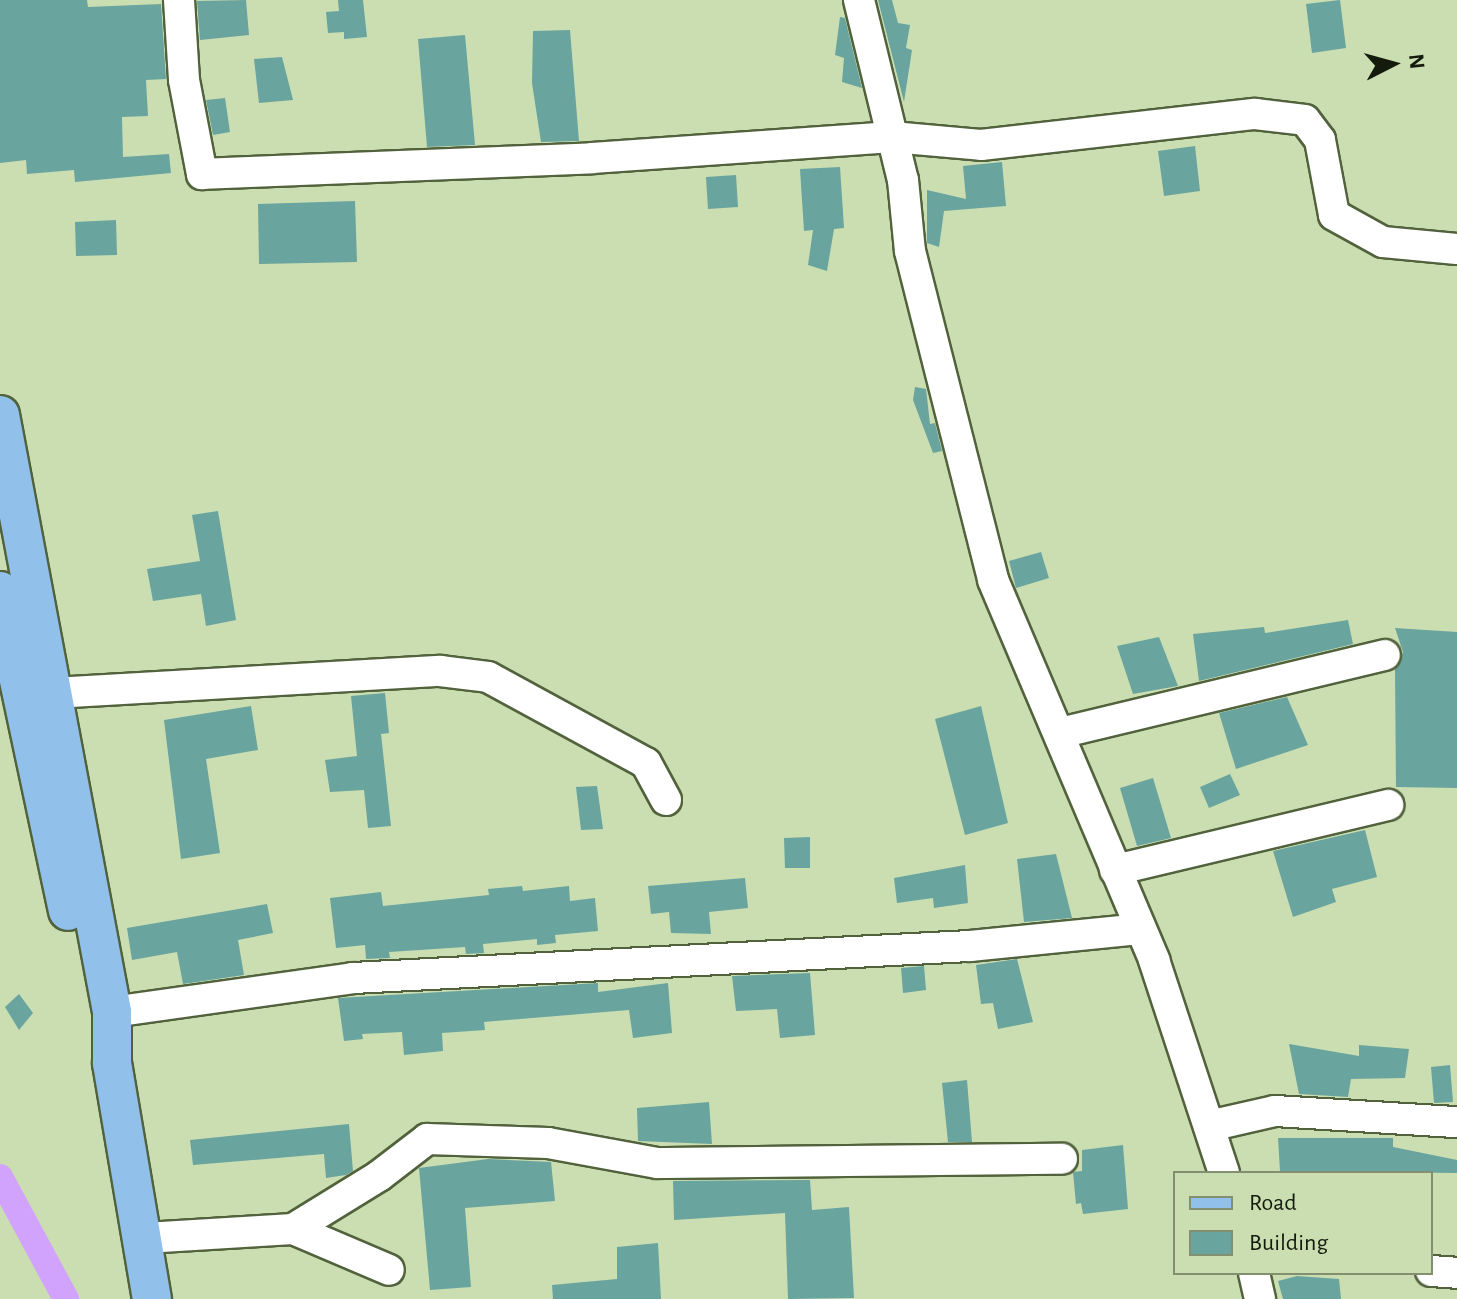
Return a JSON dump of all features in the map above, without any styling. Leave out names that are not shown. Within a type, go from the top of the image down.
[{"type":"main road","points":[[0,415],[112,1012],[112,1063],[145,1238],[152,1299]]},
{"type":"main road","points":[[0,591],[90,1012],[112,1063]]},
{"type":"street","points":[[179,0],[184,80],[202,174],[592,158],[892,137],[981,145],[1255,114],[1305,120],[1320,140],[1334,215],[1383,242],[1457,249]]},
{"type":"street","points":[[859,0],[892,137],[910,251],[993,580],[1060,733],[1187,1049],[1223,1171]]},
{"type":"street","points":[[1060,733],[1131,712],[1385,655]]},
{"type":"street","points":[[53,693],[440,671],[488,677],[646,763],[666,800]]},
{"type":"street","points":[[1115,870],[1388,805]]},
{"type":"street","points":[[112,1012],[353,978],[970,946],[1139,929]]},
{"type":"street","points":[[1209,1126],[1275,1111],[1457,1122]]},
{"type":"street","points":[[293,1229],[379,1176],[427,1139],[548,1143],[657,1163],[1062,1159]]},
{"type":"street","points":[[145,1238],[293,1229],[389,1270]]},
{"type":"street","points":[[1433,1271],[1457,1273]]},
{"type":"street","points":[[1254,1275],[1260,1299]]},
{"type":"building","points":[[0,0],[87,0],[88,7],[161,4],[166,79],[146,80],[148,116],[122,117],[123,157],[169,154],[171,173],[75,182],[74,170],[27,174],[26,160],[0,163]]},
{"type":"building","points":[[246,0],[249,35],[200,40],[197,1]]},
{"type":"building","points":[[338,0],[363,0],[367,37],[344,39],[344,32],[328,33],[326,12],[339,11]]},
{"type":"building","points":[[878,0],[892,0],[898,23],[910,25],[906,48],[912,50],[904,102]]},
{"type":"building","points":[[1340,0],[1346,48],[1312,53],[1306,4]]},
{"type":"building","points":[[840,17],[845,18],[862,88],[842,82],[844,58],[835,55]]},
{"type":"building","points":[[570,30],[579,141],[541,142],[532,83],[533,31]]},
{"type":"building","points":[[465,35],[475,145],[427,147],[418,39]]},
{"type":"building","points":[[282,57],[293,100],[259,103],[254,59]]},
{"type":"building","points":[[225,98],[230,132],[213,135],[206,100]]},
{"type":"building","points":[[1195,146],[1200,191],[1164,196],[1158,151]]},
{"type":"building","points":[[1002,162],[1006,206],[944,211],[939,247],[927,243],[927,190],[966,199],[963,166]]},
{"type":"building","points":[[840,167],[844,228],[834,229],[827,271],[808,265],[813,230],[804,231],[800,169]]},
{"type":"building","points":[[736,175],[738,207],[708,209],[706,177]]},
{"type":"building","points":[[355,201],[357,262],[259,264],[258,204]]},
{"type":"building","points":[[116,220],[117,255],[76,256],[75,222]]},
{"type":"building","points":[[915,387],[926,389],[930,424],[935,423],[942,451],[933,453],[913,400]]},
{"type":"building","points":[[218,511],[236,620],[206,626],[201,594],[153,601],[147,569],[200,561],[192,515]]},
{"type":"building","points":[[1041,552],[1049,578],[1016,588],[1009,561]]},
{"type":"building","points":[[1348,620],[1353,644],[1199,681],[1193,634],[1264,627],[1265,633]]},
{"type":"building","points":[[1395,628],[1457,632],[1457,788],[1396,787],[1395,669],[1403,652]]},
{"type":"building","points":[[1159,637],[1178,686],[1133,694],[1117,646]]},
{"type":"building","points":[[385,693],[389,733],[381,734],[391,826],[368,828],[364,790],[330,792],[325,760],[357,756],[351,696]]},
{"type":"building","points":[[1287,697],[1308,745],[1236,769],[1219,713]]},
{"type":"building","points":[[251,706],[258,750],[206,759],[220,853],[181,859],[164,720]]},
{"type":"building","points":[[981,706],[1008,823],[965,835],[935,719]]},
{"type":"building","points":[[1230,774],[1240,795],[1209,808],[1200,787]]},
{"type":"building","points":[[1153,778],[1171,838],[1137,846],[1120,788]]},
{"type":"building","points":[[597,786],[603,829],[581,830],[576,787]]},
{"type":"building","points":[[1365,830],[1377,877],[1332,889],[1336,902],[1293,917],[1273,851]]},
{"type":"building","points":[[810,837],[810,868],[785,868],[784,838]]},
{"type":"building","points":[[1056,854],[1072,918],[1024,922],[1017,859]]},
{"type":"building","points":[[965,865],[968,903],[934,908],[933,898],[897,903],[894,878]]},
{"type":"building","points":[[745,878],[748,908],[709,912],[711,934],[671,933],[669,912],[651,914],[648,886]]},
{"type":"building","points":[[522,886],[523,891],[569,886],[570,901],[595,898],[598,931],[555,935],[556,943],[537,945],[537,939],[483,944],[484,953],[466,954],[465,947],[389,952],[390,958],[366,959],[365,945],[336,948],[330,898],[381,892],[383,906],[489,895],[488,889]]},
{"type":"building","points":[[267,904],[273,933],[238,940],[244,975],[183,984],[177,952],[132,960],[127,928]]},
{"type":"building","points":[[1017,959],[1033,1022],[998,1029],[993,1003],[981,1004],[976,965]]},
{"type":"building","points":[[924,966],[926,990],[903,993],[901,968]]},
{"type":"building","points":[[810,973],[815,1035],[780,1038],[777,1009],[736,1011],[732,976]]},
{"type":"building","points":[[598,983],[598,992],[668,983],[672,1033],[633,1038],[629,1010],[484,1022],[485,1030],[442,1033],[443,1051],[404,1055],[402,1032],[362,1034],[363,1039],[344,1041],[338,998]]},
{"type":"building","points":[[19,994],[33,1013],[19,1030],[5,1007]]},
{"type":"building","points":[[1289,1044],[1359,1056],[1359,1045],[1409,1049],[1405,1078],[1351,1079],[1348,1097],[1299,1094]]},
{"type":"building","points":[[1450,1065],[1453,1102],[1434,1103],[1431,1067]]},
{"type":"building","points":[[967,1080],[972,1142],[948,1142],[942,1083]]},
{"type":"building","points":[[709,1102],[712,1144],[638,1141],[637,1108]]},
{"type":"building","points":[[349,1124],[353,1171],[346,1175],[326,1178],[324,1154],[193,1165],[190,1140]]},
{"type":"building","points":[[1278,1138],[1393,1138],[1393,1147],[1457,1160],[1457,1173],[1280,1171]]},
{"type":"building","points":[[1123,1145],[1128,1209],[1083,1214],[1081,1203],[1076,1204],[1073,1172],[1082,1171],[1082,1150]]},
{"type":"building","points":[[488,1159],[551,1162],[555,1201],[465,1208],[471,1287],[430,1290],[419,1168]]},
{"type":"building","points":[[810,1180],[812,1210],[849,1207],[854,1298],[788,1299],[785,1213],[674,1220],[673,1181]]},
{"type":"building","points":[[658,1243],[661,1299],[553,1299],[552,1285],[617,1279],[617,1247]]},
{"type":"building","points":[[1297,1276],[1339,1279],[1341,1299],[1283,1299],[1278,1281]]},
{"type":"waterway","points":[[0,1177],[66,1299]]}]
